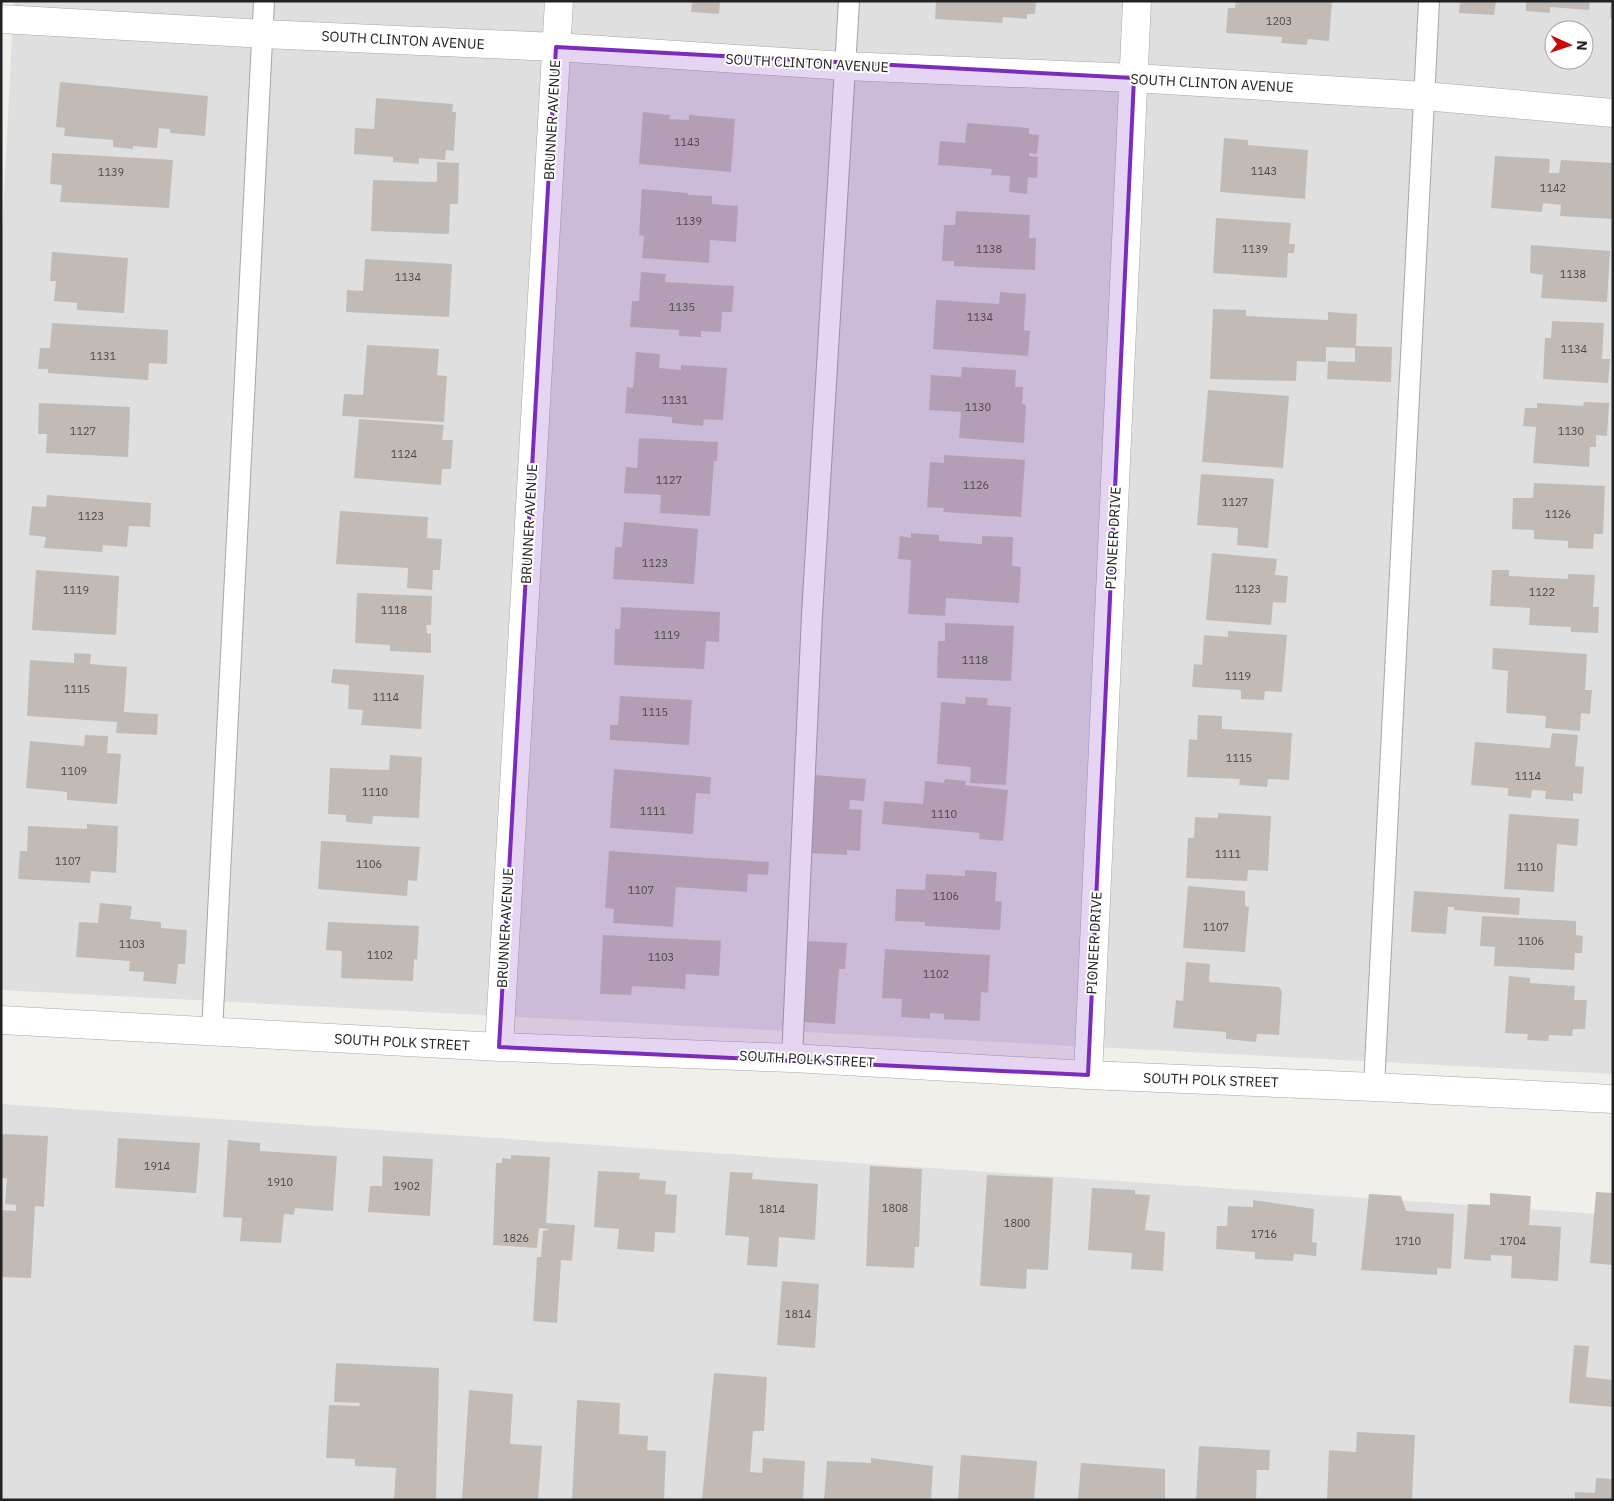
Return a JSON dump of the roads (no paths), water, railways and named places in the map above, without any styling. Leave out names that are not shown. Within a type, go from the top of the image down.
[{"type":"street","name":"BRUNNER AVENUE","points":[[499,1047],[559,1]]},
{"type":"street","name":"PIONEER DRIVE","points":[[1088,1075],[1137,1]]},
{"type":"street","name":"SOUTH CLINTON AVENUE","points":[[1,19],[263,34],[556,47],[845,66],[1134,78],[1425,96],[1613,113]]},
{"type":"street","name":"SOUTH POLK STREET","points":[[1,1020],[499,1047],[792,1058],[1088,1075],[1374,1087],[1613,1100]]},
{"type":"lane","points":[[212,1032],[264,1]]},
{"type":"lane","points":[[792,1058],[812,615],[849,1]]},
{"type":"lane","points":[[1374,1087],[1429,1]]}]
